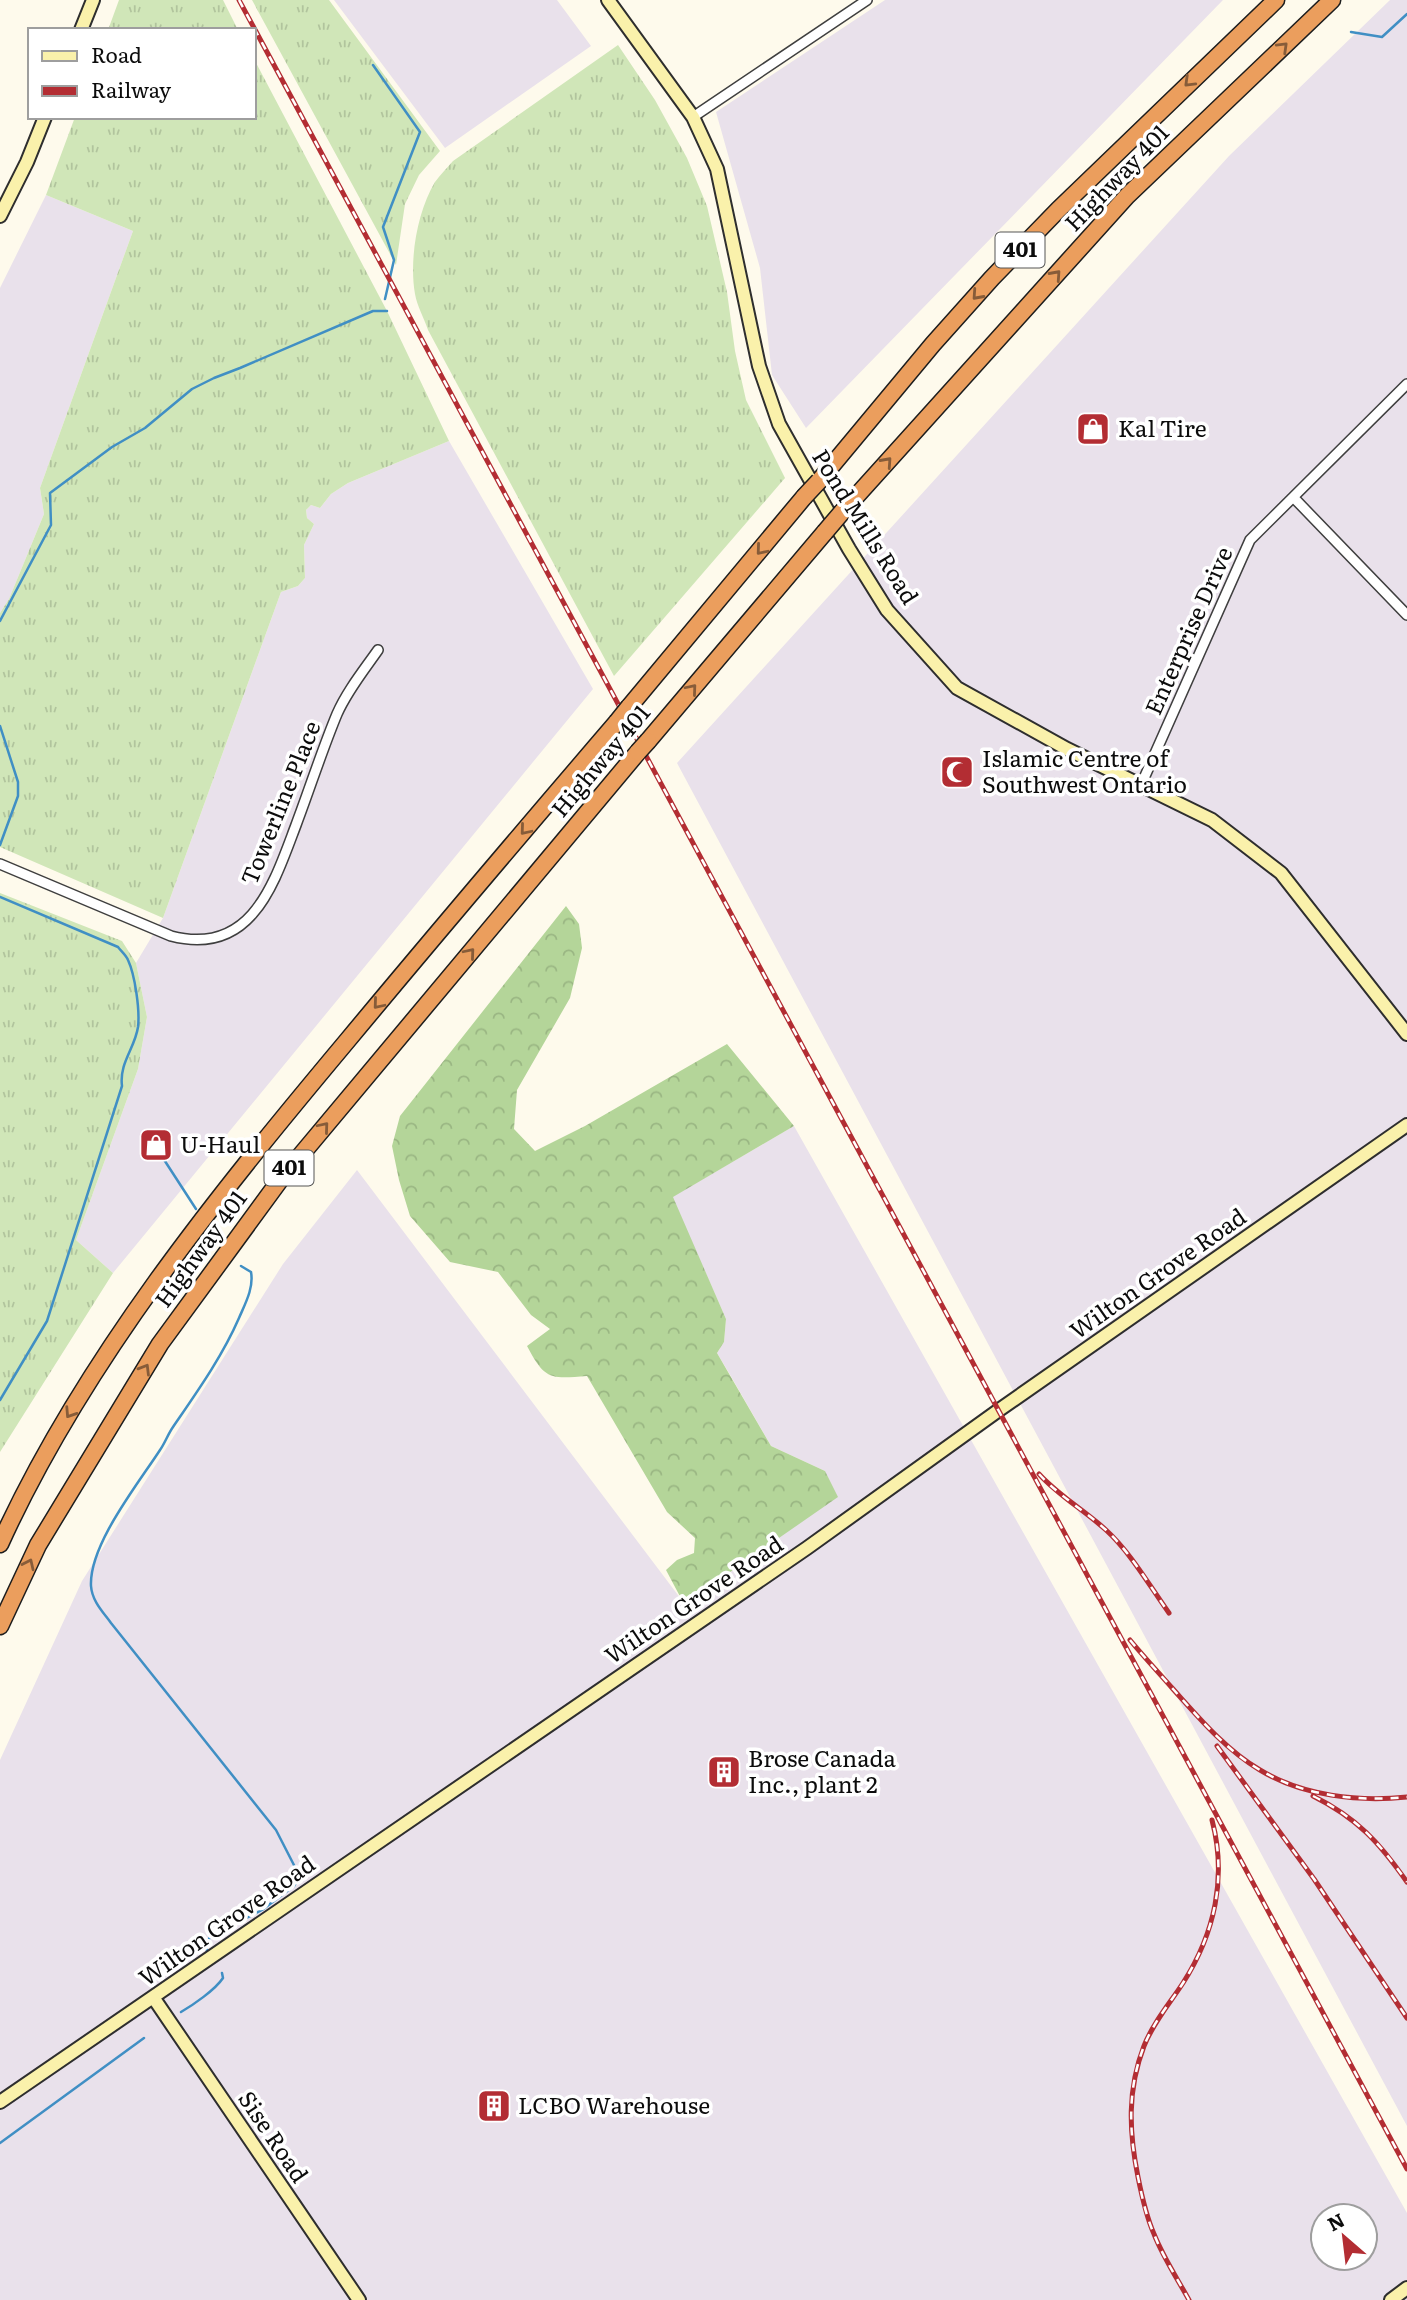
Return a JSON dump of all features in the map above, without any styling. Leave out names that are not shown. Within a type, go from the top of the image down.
[{"type":"highway","points":[[1238,34],[1268,0]]},
{"type":"highway","name":"Highway 401","points":[[0,1544],[56,1435],[119,1336],[212,1208],[279,1122],[933,344],[992,278],[1238,34],[1276,0]]},
{"type":"highway","name":"Highway 401","points":[[0,1626],[38,1545],[160,1344],[280,1180],[825,531],[1127,196],[1332,0]]},
{"type":"highway","points":[[0,1530],[14,1513]]},
{"type":"main road","points":[[82,28],[93,0]]},
{"type":"main road","name":"Pond Mills Road","points":[[608,0],[693,117],[717,169],[759,366],[779,424],[831,518],[887,610],[957,688],[1067,749],[1212,820],[1282,873],[1407,1034]]},
{"type":"main road","points":[[0,216],[27,162],[44,119]]},
{"type":"main road","name":"Wilton Grove Road","points":[[0,2102],[798,1554],[1407,1125]]},
{"type":"main road","name":"Sise Road","points":[[153,1997],[359,2300]]},
{"type":"main road","points":[[1391,2300],[1407,2288]]},
{"type":"street","points":[[693,117],[867,0]]},
{"type":"street","name":"Enterprise Drive","points":[[1141,785],[1250,540],[1407,384]]},
{"type":"street","points":[[1294,498],[1407,615]]},
{"type":"street","name":"Towerline Place","points":[[0,864],[172,936],[205,939],[231,930],[250,918],[270,891],[338,713],[378,650]]},
{"type":"shaded area","points":[[334,0],[557,0],[591,46],[445,148]]},
{"type":"shaded area","points":[[885,0],[1223,0],[806,428],[772,375],[760,268],[716,112]]},
{"type":"shaded area","points":[[1390,0],[1407,0],[1407,2126],[677,763],[1229,156]]},
{"type":"shaded area","points":[[46,195],[133,231],[40,488],[44,514],[9,599],[0,613],[0,288]]},
{"type":"shaded area","points":[[449,441],[593,689],[113,1273],[76,1240],[138,1069],[147,1017],[136,963],[163,918],[281,592],[298,586],[305,578],[304,545],[314,524],[307,518],[306,510],[311,505],[320,508],[331,494],[348,483]]},
{"type":"shaded area","points":[[794,1126],[1407,2213],[1407,2300],[0,2300],[0,1760],[82,1581],[283,1264],[357,1170],[684,1603],[825,1471],[771,1446],[717,1353],[724,1342],[726,1319],[672,1197]]},
{"type":"green space","points":[[119,0],[223,0],[237,28],[109,28]]},
{"type":"green space","points":[[252,0],[329,0],[440,151],[419,175],[405,204],[396,265]]},
{"type":"green space","points":[[618,45],[655,100],[687,158],[707,206],[727,292],[735,351],[746,400],[785,478],[614,676],[428,330],[416,298],[413,266],[423,207],[435,182],[453,161]]},
{"type":"green space","points":[[256,63],[387,311],[449,441],[348,483],[331,494],[320,508],[311,505],[306,510],[307,518],[314,524],[304,545],[305,578],[298,586],[281,592],[163,918],[0,847],[0,613],[9,599],[44,514],[40,488],[133,231],[46,195],[74,119],[256,119]]},
{"type":"green space","points":[[0,893],[122,941],[136,963],[147,1017],[138,1069],[76,1240],[113,1273],[0,1452]]},
{"type":"green space","points":[[566,906],[579,924],[582,948],[570,998],[517,1090],[514,1129],[535,1151],[585,1126],[727,1044],[794,1126],[673,1197],[726,1319],[724,1342],[717,1353],[771,1446],[825,1471],[838,1497],[684,1604],[666,1570],[677,1560],[694,1553],[695,1538],[667,1512],[587,1376],[557,1377],[544,1371],[539,1365],[527,1346],[550,1329],[531,1315],[498,1272],[450,1262],[410,1216],[392,1146],[400,1116]]},
{"type":"waterway","points":[[1351,32],[1382,37],[1407,14]]},
{"type":"waterway","points":[[373,65],[420,132],[383,227],[394,260],[385,299]]},
{"type":"waterway","points":[[0,621],[51,525],[50,493],[112,447],[145,428],[192,389],[373,311],[387,311]]},
{"type":"waterway","points":[[0,726],[18,782],[18,796],[0,845]]},
{"type":"waterway","points":[[0,897],[118,947],[127,958],[133,974],[138,1002],[138,1027],[123,1070],[122,1086],[47,1321],[0,1400]]},
{"type":"waterway","points":[[161,1155],[196,1209]]},
{"type":"waterway","points":[[207,1951],[206,1943],[211,1936],[262,1910],[294,1886],[298,1880],[297,1871],[276,1830],[105,1615],[91,1586],[92,1570],[98,1552],[116,1515],[225,1347],[250,1290],[251,1272],[241,1266]]},
{"type":"waterway","points":[[181,2012],[215,1987],[223,1978],[222,1973]]},
{"type":"waterway","points":[[0,2143],[144,2038]]},
{"type":"railway","points":[[239,0],[254,28]]},
{"type":"railway","points":[[256,32],[1407,2169]]},
{"type":"railway","points":[[1039,1474],[1115,1539],[1169,1613]]},
{"type":"railway","points":[[1130,1640],[1214,1733],[1260,1770],[1294,1786],[1331,1795],[1369,1799],[1407,1797]]},
{"type":"railway","points":[[1217,1746],[1314,1879],[1407,2018]]},
{"type":"railway","points":[[1313,1796],[1329,1804],[1366,1832],[1407,1882]]},
{"type":"railway","points":[[1189,2300],[1162,2251],[1146,2213],[1135,2160],[1131,2111],[1138,2062],[1144,2046],[1194,1964],[1210,1924],[1218,1883],[1212,1820]]},
{"type":"place","name":"Kal Tire","points":[[1093,429]]},
{"type":"place","name":"Islamic Centre of Southwest Ontario","points":[[957,772]]},
{"type":"place","name":"U-Haul","points":[[156,1145]]},
{"type":"place","name":"Brose Canada Inc., plant 2","points":[[724,1772]]},
{"type":"place","name":"LCBO Warehouse","points":[[494,2106]]}]
